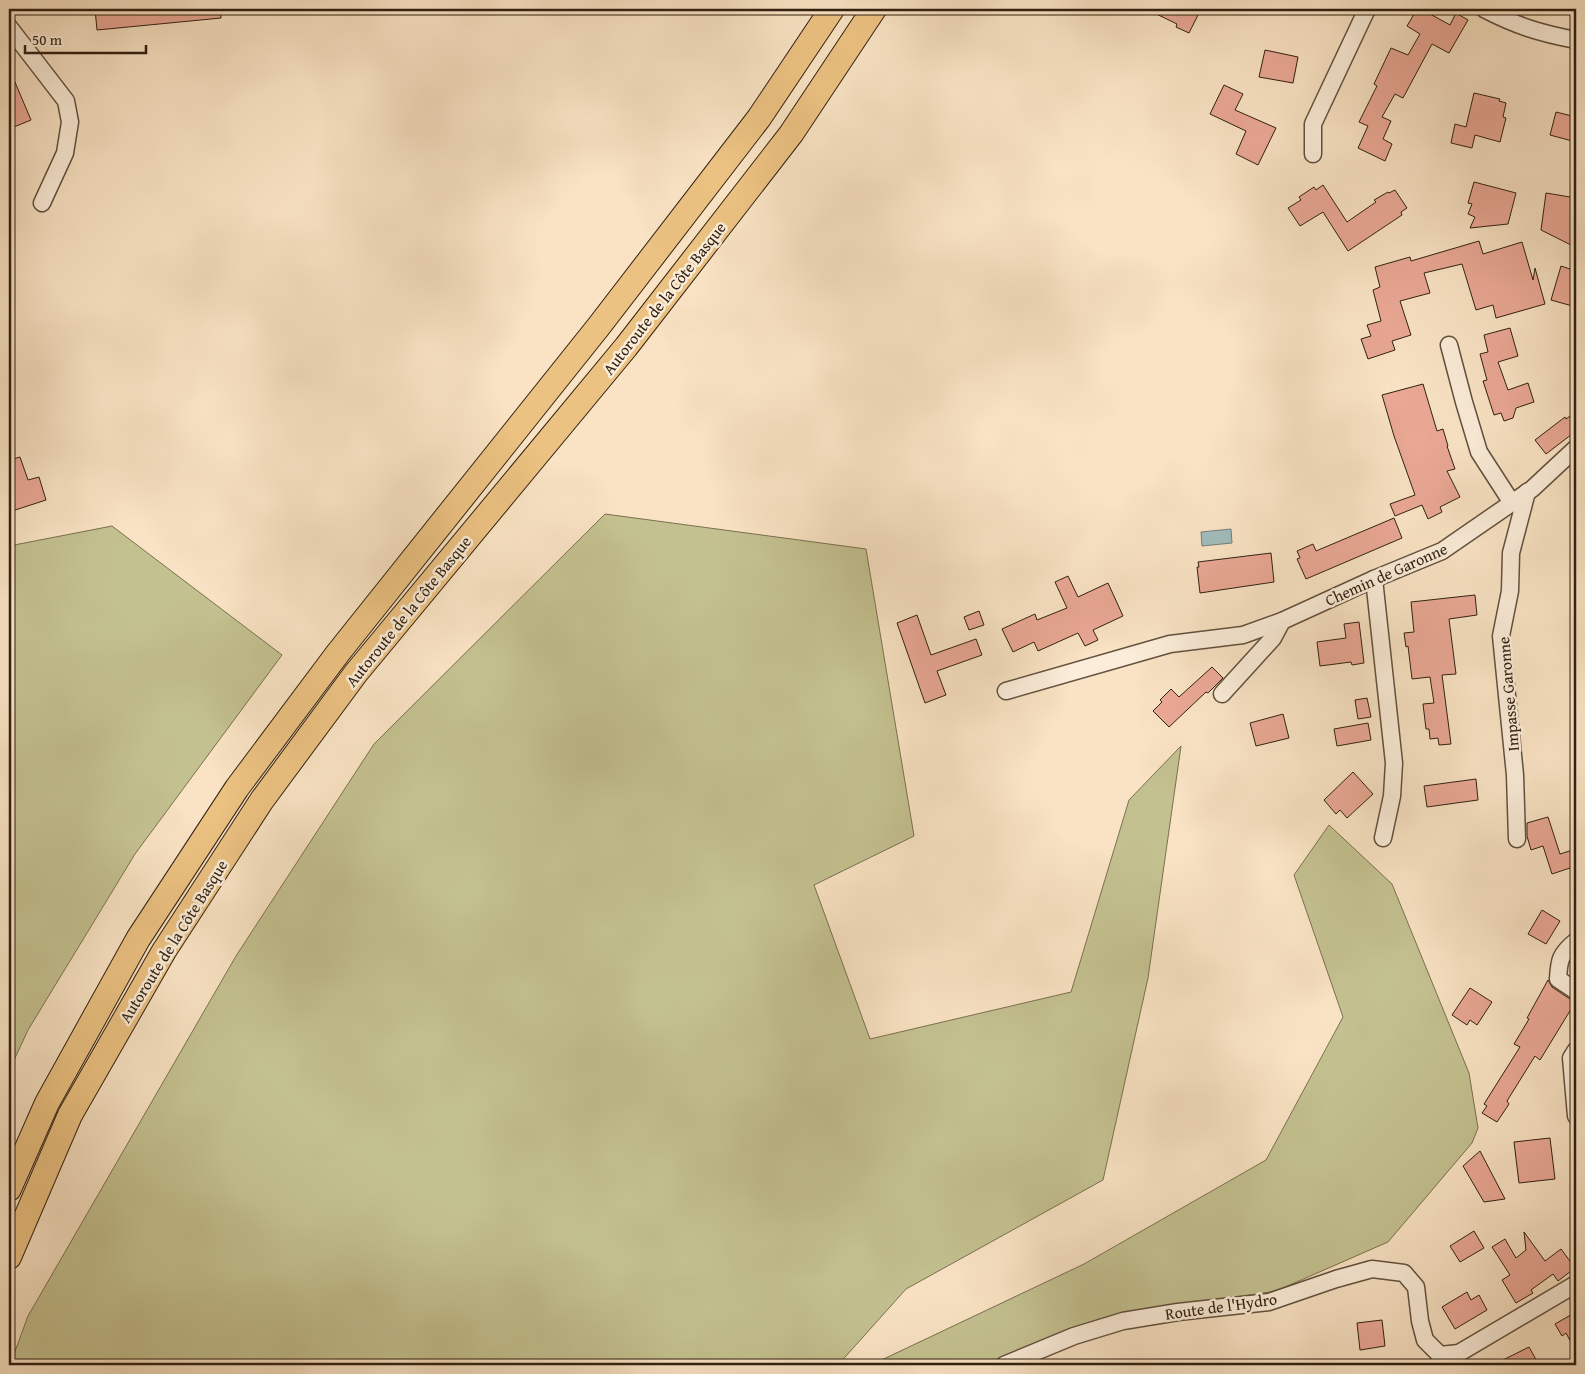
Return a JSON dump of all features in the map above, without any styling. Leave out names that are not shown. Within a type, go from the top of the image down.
[{"type":"highway","name":"Autoroute de la Côte Basque","points":[[9,1189],[47,1103],[138,939],[237,788],[338,653],[599,326],[760,118],[832,9]]},
{"type":"highway","name":"Autoroute de la Côte Basque","points":[[9,1257],[70,1116],[164,951],[262,800],[356,673],[651,316],[791,134],[874,9]]},
{"type":"street","points":[[1313,154],[1313,124],[1367,9]]},
{"type":"street","points":[[1484,9],[1512,23],[1543,34],[1576,40]]},
{"type":"street","points":[[9,27],[66,101],[70,122],[65,153],[42,203]]},
{"type":"street","points":[[1450,345],[1479,452],[1512,503]]},
{"type":"street","name":"Chemin de Garonne","points":[[1006,691],[1170,644],[1243,635],[1282,621],[1374,579],[1442,552],[1528,492],[1576,448]]},
{"type":"street","name":"Impasse Garonne","points":[[1517,839],[1515,775],[1501,636],[1510,591],[1511,552],[1528,492]]},
{"type":"street","points":[[1374,579],[1394,763],[1392,796],[1383,838]]},
{"type":"street","points":[[1222,694],[1273,638],[1282,621]]},
{"type":"street","points":[[1576,942],[1567,949],[1560,960],[1558,979],[1576,991]]},
{"type":"street","points":[[1576,1050],[1571,1058],[1576,1116]]},
{"type":"street","name":"Route de l'Hydro","points":[[1004,1365],[1074,1336],[1123,1321],[1178,1312],[1269,1302],[1372,1269],[1404,1273],[1416,1287],[1420,1321],[1425,1340],[1440,1354],[1459,1353],[1576,1284]]},
{"type":"shaded area","points":[[605,514],[866,549],[914,836],[814,885],[870,1039],[1071,992],[1129,800],[1181,746],[1148,978],[1103,1180],[906,1289],[838,1365],[10,1365],[28,1316],[236,956],[374,744]]},
{"type":"shaded area","points":[[112,526],[282,655],[135,854],[28,1030],[9,1071],[9,546]]},
{"type":"shaded area","points":[[1329,825],[1392,884],[1469,1073],[1478,1128],[1472,1143],[1388,1242],[1276,1291],[1126,1314],[981,1365],[871,1365],[1084,1264],[1266,1160],[1343,1017],[1294,875]]},
{"type":"water","points":[[1231,529],[1232,543],[1202,546],[1201,532]]},
{"type":"building","points":[[95,9],[220,9],[221,18],[97,30]]},
{"type":"building","points":[[1146,9],[1201,9],[1189,33],[1176,27],[1177,24]]},
{"type":"building","points":[[1417,9],[1421,9],[1450,25],[1456,13],[1468,20],[1449,53],[1432,44],[1403,98],[1395,94],[1382,117],[1391,121],[1383,139],[1392,144],[1385,161],[1358,148],[1368,126],[1359,122],[1377,86],[1374,84],[1391,48],[1408,55],[1420,34],[1407,26]]},
{"type":"building","points":[[1265,50],[1298,57],[1293,83],[1259,77]]},
{"type":"building","points":[[9,68],[31,120],[9,129]]},
{"type":"building","points":[[1224,85],[1243,94],[1235,110],[1276,128],[1258,165],[1236,154],[1246,131],[1210,114]]},
{"type":"building","points":[[1474,93],[1500,99],[1499,101],[1506,103],[1503,117],[1506,118],[1500,142],[1475,135],[1472,148],[1451,143],[1455,124],[1466,127]]},
{"type":"building","points":[[1556,112],[1576,117],[1576,142],[1550,135]]},
{"type":"building","points":[[1474,182],[1516,193],[1508,224],[1470,228],[1475,217],[1468,214],[1472,204],[1468,203]]},
{"type":"building","points":[[1323,185],[1347,222],[1376,202],[1374,200],[1395,190],[1407,208],[1401,212],[1402,215],[1348,251],[1323,212],[1300,226],[1288,208],[1301,200],[1299,197],[1314,187],[1316,190]]},
{"type":"building","points":[[1546,193],[1576,198],[1576,215],[1571,245],[1541,230]]},
{"type":"building","points":[[1479,241],[1483,254],[1522,242],[1533,280],[1535,268],[1545,304],[1496,318],[1493,305],[1476,310],[1462,264],[1424,273],[1430,293],[1400,301],[1411,335],[1392,341],[1395,350],[1368,359],[1361,339],[1371,336],[1367,325],[1381,321],[1373,290],[1380,287],[1375,267],[1410,257],[1411,261]]},
{"type":"building","points":[[1561,266],[1576,271],[1576,307],[1551,300]]},
{"type":"building","points":[[1510,328],[1518,356],[1498,362],[1508,390],[1528,383],[1534,402],[1516,408],[1513,418],[1504,421],[1501,413],[1494,415],[1483,381],[1487,380],[1480,354],[1488,352],[1484,335]]},
{"type":"building","points":[[1423,384],[1437,431],[1443,429],[1455,469],[1447,471],[1460,497],[1440,507],[1442,512],[1428,519],[1422,505],[1395,516],[1390,504],[1415,495],[1382,395]]},
{"type":"building","points":[[1576,412],[1576,431],[1546,454],[1535,440],[1565,417],[1566,419]]},
{"type":"building","points":[[20,457],[28,480],[39,477],[46,500],[9,512],[9,460]]},
{"type":"building","points":[[1394,518],[1402,538],[1306,579],[1297,559],[1300,558],[1297,551],[1313,544],[1316,551]]},
{"type":"building","points":[[1271,553],[1274,582],[1200,593],[1198,562]]},
{"type":"building","points":[[1068,576],[1078,597],[1108,583],[1123,616],[1093,630],[1098,640],[1085,646],[1078,633],[1038,651],[1034,642],[1013,652],[1002,629],[1035,614],[1037,620],[1067,608],[1055,582]]},
{"type":"building","points":[[1475,595],[1477,615],[1449,619],[1456,674],[1442,675],[1451,744],[1439,745],[1438,738],[1430,739],[1429,729],[1426,729],[1423,704],[1434,703],[1430,677],[1412,679],[1408,646],[1406,647],[1404,633],[1414,632],[1411,602]]},
{"type":"building","points":[[979,611],[984,625],[969,630],[964,617]]},
{"type":"building","points":[[917,615],[931,655],[976,639],[982,655],[937,671],[946,695],[925,703],[897,623]]},
{"type":"building","points":[[1359,622],[1364,663],[1352,665],[1351,662],[1320,666],[1317,642],[1346,638],[1344,624]]},
{"type":"building","points":[[1212,667],[1223,678],[1169,727],[1153,711],[1162,702],[1160,700],[1171,689],[1179,697]]},
{"type":"building","points":[[1367,698],[1371,717],[1358,719],[1355,700]]},
{"type":"building","points":[[1283,714],[1289,738],[1256,746],[1250,723]]},
{"type":"building","points":[[1368,723],[1371,740],[1337,746],[1334,729]]},
{"type":"building","points":[[1353,772],[1373,794],[1347,818],[1340,810],[1336,814],[1324,800]]},
{"type":"building","points":[[1476,779],[1478,800],[1427,807],[1424,786]]},
{"type":"building","points":[[1548,817],[1560,854],[1576,849],[1576,866],[1552,874],[1543,846],[1531,850],[1527,836],[1527,823]]},
{"type":"building","points":[[1542,910],[1560,921],[1546,944],[1528,934]]},
{"type":"building","points":[[1548,980],[1552,987],[1576,1001],[1540,1060],[1535,1056],[1507,1101],[1509,1104],[1497,1122],[1482,1113],[1487,1106],[1484,1104],[1520,1047],[1514,1044],[1529,1019],[1527,1018]]},
{"type":"building","points":[[1470,988],[1492,1002],[1477,1025],[1470,1020],[1467,1025],[1452,1015]]},
{"type":"building","points":[[1550,1138],[1555,1179],[1519,1183],[1514,1142]]},
{"type":"building","points":[[1480,1151],[1505,1199],[1484,1202],[1463,1166]]},
{"type":"building","points":[[1474,1231],[1484,1248],[1460,1262],[1450,1246]]},
{"type":"building","points":[[1524,1232],[1545,1261],[1561,1249],[1575,1268],[1558,1281],[1553,1274],[1531,1290],[1533,1293],[1516,1303],[1502,1280],[1510,1275],[1492,1247],[1505,1239],[1516,1258],[1526,1250]]},
{"type":"building","points":[[1467,1292],[1471,1300],[1479,1295],[1487,1310],[1455,1329],[1442,1307]]},
{"type":"building","points":[[1576,1312],[1576,1352],[1566,1333],[1562,1336],[1555,1324]]},
{"type":"building","points":[[1382,1320],[1385,1346],[1360,1350],[1357,1323]]},
{"type":"building","points":[[1529,1347],[1539,1365],[1493,1365]]}]
